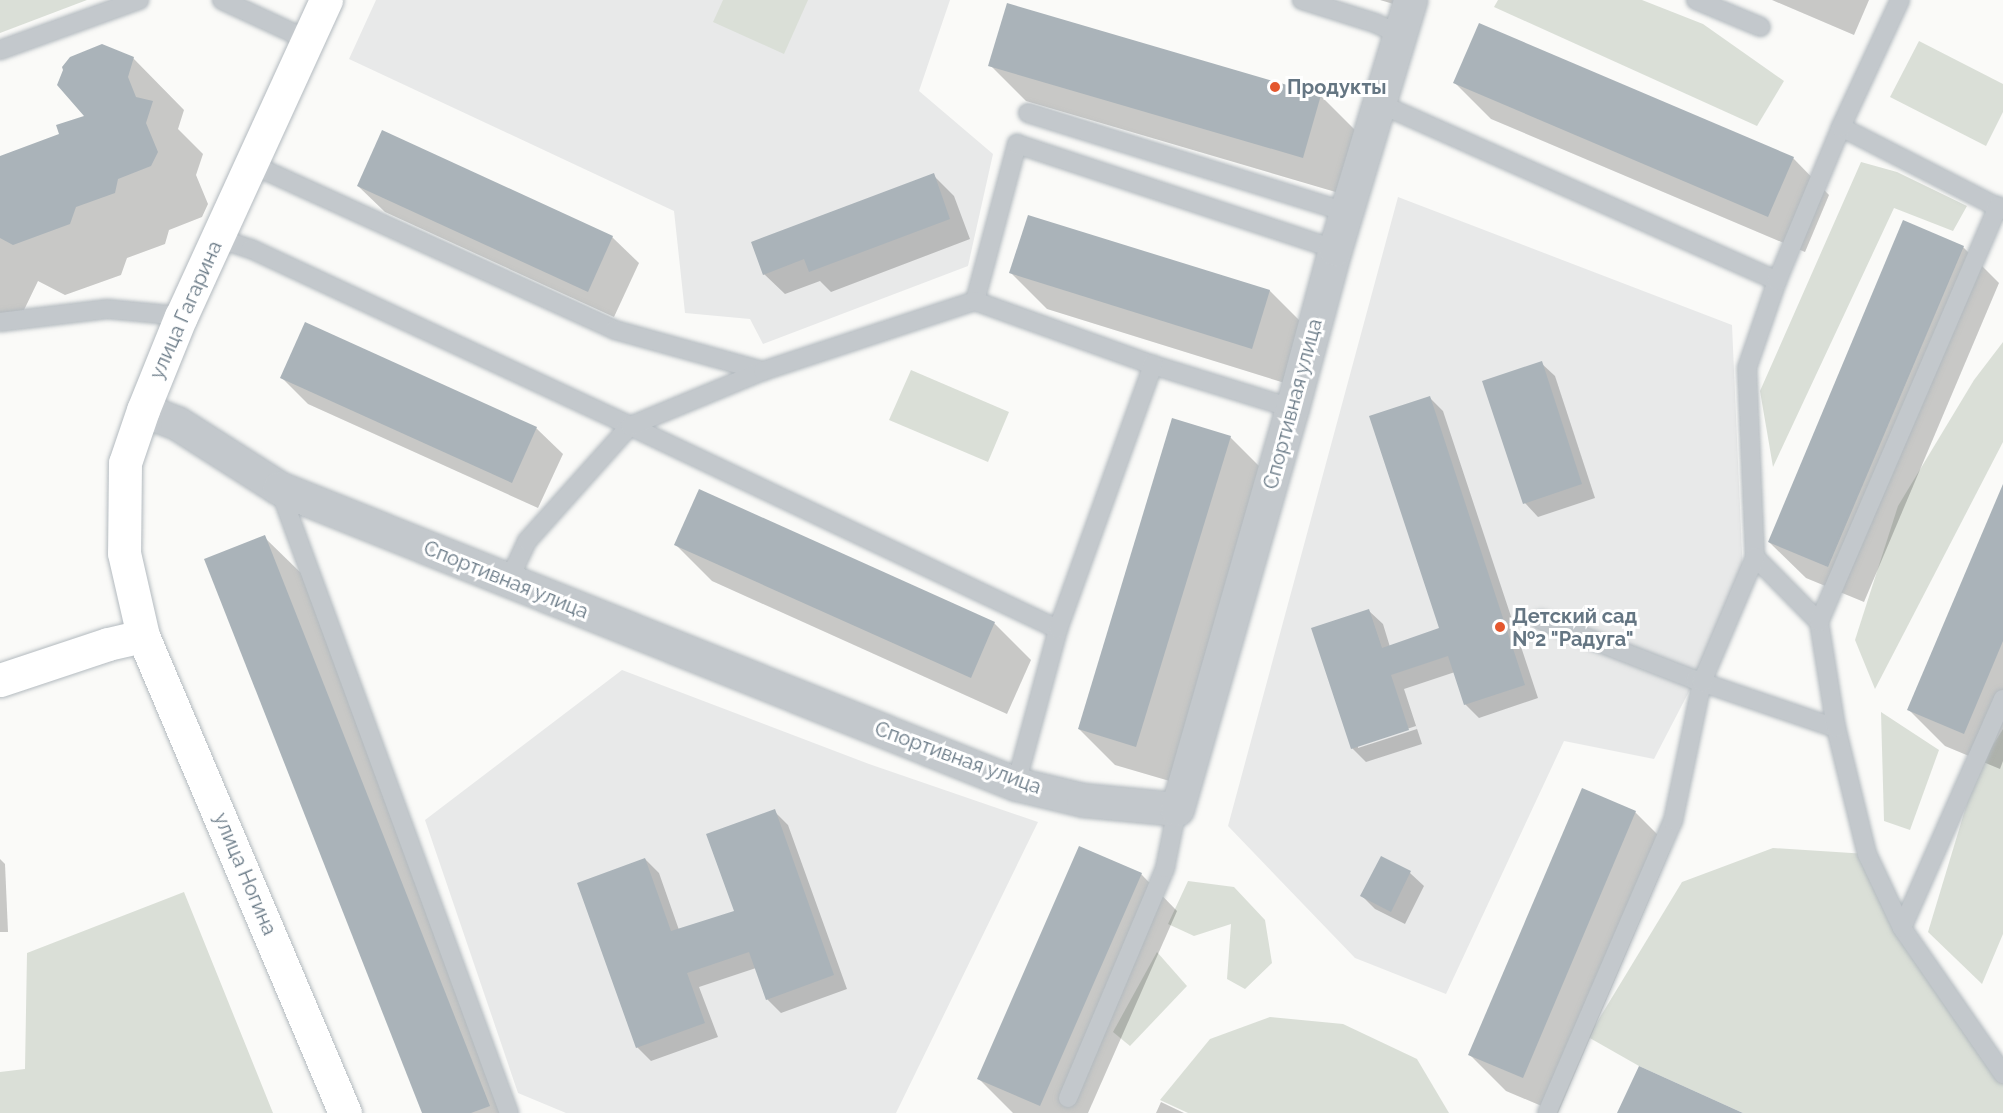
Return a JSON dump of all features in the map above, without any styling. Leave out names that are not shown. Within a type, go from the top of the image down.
[{"type":"street","name":"улица Гагарина","points":[[143,636],[124,553],[125,463],[143,410],[181,316],[326,0]]},
{"type":"street","name":"Спортивная улица","points":[[143,410],[177,423],[279,488],[508,582],[1016,784],[1083,800],[1177,809],[1335,249],[1410,0]]},
{"type":"street","points":[[0,681],[108,644],[143,636]]},
{"type":"street","name":"улица Ногина","points":[[143,636],[345,1113]]},
{"type":"lane","points":[[0,50],[139,0]]},
{"type":"lane","points":[[222,0],[308,40]]},
{"type":"lane","points":[[1302,0],[1375,23],[1399,34]]},
{"type":"lane","points":[[1696,0],[1761,27]]},
{"type":"lane","points":[[1547,1113],[1673,820],[1702,682],[1755,557],[1747,368],[1777,282],[1841,127],[1900,0]]},
{"type":"lane","points":[[1378,103],[1777,282]]},
{"type":"lane","points":[[1028,113],[1346,212]]},
{"type":"lane","points":[[1841,127],[2000,208],[1819,622],[1836,728],[1867,854],[1902,928],[2003,1074]]},
{"type":"lane","points":[[975,301],[1017,144],[1335,249]]},
{"type":"lane","points":[[251,164],[615,330],[763,371]]},
{"type":"lane","points":[[218,238],[251,249],[1058,629]]},
{"type":"lane","points":[[508,582],[527,541],[630,426],[763,371],[975,301],[1153,365],[1292,408]]},
{"type":"lane","points":[[0,322],[107,309],[181,316]]},
{"type":"lane","points":[[1016,784],[1058,629],[1153,365]]},
{"type":"lane","points":[[279,488],[509,1113]]},
{"type":"lane","points":[[1755,557],[1819,622]]},
{"type":"lane","points":[[1541,620],[1702,682],[1836,728]]},
{"type":"lane","points":[[1902,928],[2003,699]]},
{"type":"lane","points":[[1068,1098],[1166,868],[1177,809]]},
{"type":"shaded area","points":[[0,0],[87,0],[0,33]]},
{"type":"shaded area","points":[[376,0],[950,0],[919,91],[993,154],[968,266],[763,344],[750,319],[685,313],[674,211],[349,59]]},
{"type":"shaded area","points":[[723,0],[808,0],[784,54],[713,22]]},
{"type":"shaded area","points":[[1498,0],[1642,0],[1703,24],[1784,81],[1757,126],[1494,7]]},
{"type":"shaded area","points":[[1919,41],[2003,84],[2003,112],[1986,146],[1890,97]]},
{"type":"shaded area","points":[[1861,162],[1897,172],[1967,206],[1953,231],[1894,208],[1773,467],[1760,391]]},
{"type":"shaded area","name":"Детский сад №2 \"Радуга\"","points":[[1398,197],[1732,325],[1743,575],[1695,680],[1654,759],[1564,741],[1446,994],[1355,958],[1228,826]]},
{"type":"shaded area","points":[[2003,342],[2003,442],[1875,689],[1855,640],[1898,506],[1974,380]]},
{"type":"shaded area","points":[[911,370],[1009,412],[988,462],[889,420]]},
{"type":"shaded area","points":[[622,670],[869,764],[1038,822],[896,1113],[566,1113],[518,1093],[425,820]]},
{"type":"shaded area","points":[[1881,712],[1939,750],[1910,830],[1884,821]]},
{"type":"shaded area","points":[[2003,729],[2003,934],[1982,984],[1928,932],[1977,770]]},
{"type":"shaded area","points":[[1773,848],[1867,854],[2003,1074],[2003,1113],[1743,1113],[1639,1066],[1588,1037],[1682,882]]},
{"type":"shaded area","points":[[1188,881],[1234,887],[1265,920],[1272,963],[1245,989],[1227,979],[1231,924],[1194,936],[1168,924]]},
{"type":"shaded area","points":[[184,892],[273,1113],[0,1113],[0,1072],[25,1069],[27,953]]},
{"type":"shaded area","points":[[1157,952],[1187,986],[1130,1046],[1113,1032]]},
{"type":"shaded area","points":[[1270,1017],[1343,1024],[1417,1059],[1449,1113],[1188,1113],[1160,1100],[1210,1039]]},
{"type":"building","points":[[1007,3],[1321,95],[1303,158],[988,66]]},
{"type":"building","points":[[1479,23],[1794,157],[1768,217],[1453,83]]},
{"type":"building","points":[[102,44],[134,57],[128,77],[136,97],[153,101],[146,123],[158,152],[151,166],[118,179],[115,193],[76,207],[70,224],[13,245],[0,238],[0,156],[59,134],[56,125],[84,116],[57,85],[62,67],[70,57]]},
{"type":"building","points":[[382,130],[613,236],[588,292],[357,186]]},
{"type":"building","points":[[934,173],[950,219],[809,272],[804,259],[763,275],[751,242]]},
{"type":"building","points":[[1028,215],[1270,290],[1252,349],[1009,273]]},
{"type":"building","points":[[1903,220],[1964,246],[1828,567],[1768,542]]},
{"type":"building","points":[[305,322],[537,427],[512,483],[280,378]]},
{"type":"building","points":[[1542,361],[1582,484],[1523,504],[1482,381]]},
{"type":"building","points":[[1430,396],[1525,685],[1464,705],[1448,656],[1391,675],[1409,730],[1351,749],[1311,628],[1369,609],[1382,648],[1439,628],[1369,416]]},
{"type":"building","points":[[1172,418],[1231,436],[1136,747],[1078,729]]},
{"type":"building","points":[[2003,484],[2003,641],[1964,734],[1907,710]]},
{"type":"building","points":[[699,489],[995,622],[971,678],[674,545]]},
{"type":"building","points":[[265,535],[490,1106],[471,1113],[422,1113],[204,559]]},
{"type":"building","points":[[1582,788],[1636,811],[1523,1078],[1468,1055]]},
{"type":"building","points":[[775,809],[834,975],[766,1000],[749,952],[687,973],[705,1023],[636,1048],[577,883],[645,858],[671,931],[734,911],[706,834]]},
{"type":"building","points":[[1079,846],[1142,873],[1040,1106],[977,1079]]},
{"type":"building","points":[[1381,856],[1411,871],[1391,912],[1360,896]]},
{"type":"building","points":[[1639,1066],[1743,1113],[1617,1113]]},
{"type":"place","name":"Продукты","points":[[1275,87]]},
{"type":"place","name":"Детский сад №2 \"Радуга\"","points":[[1500,627]]}]
